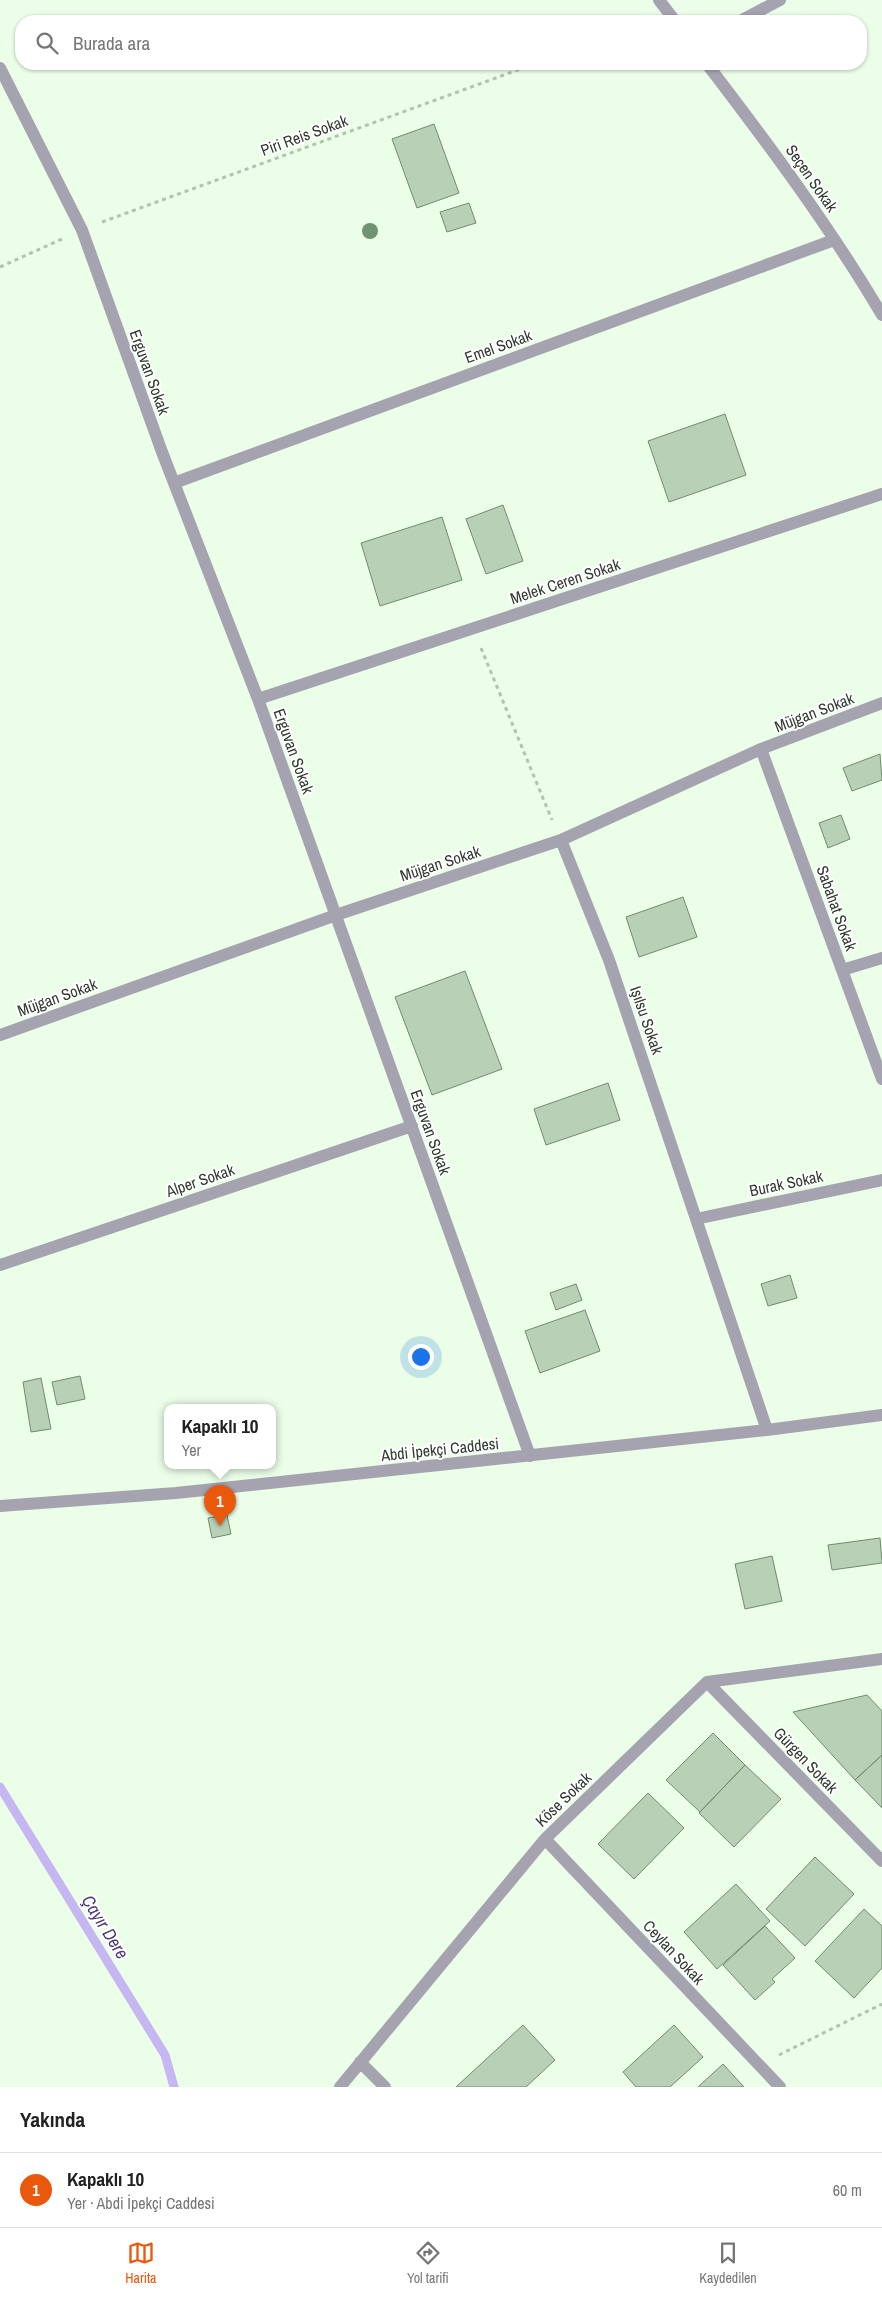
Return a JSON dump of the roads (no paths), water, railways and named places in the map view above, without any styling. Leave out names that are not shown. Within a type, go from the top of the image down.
[{"type":"street","points":[[659,0],[670,15]]},
{"type":"street","points":[[751,15],[780,0]]},
{"type":"street","name":"Erguvan Sokak","points":[[0,68],[82,230],[174,483],[258,699],[530,1456]]},
{"type":"street","name":"Seçen Sokak","points":[[712,70],[767,142],[834,240],[882,315]]},
{"type":"street","name":"Emel Sokak","points":[[174,483],[834,240]]},
{"type":"street","name":"Melek Ceren Sokak","points":[[258,699],[882,494]]},
{"type":"street","name":"Müjgan Sokak","points":[[0,1035],[336,914],[561,840],[761,749],[882,703]]},
{"type":"street","name":"Sabahat Sokak","points":[[761,749],[882,1079]]},
{"type":"street","name":"Işılsu Sokak","points":[[561,840],[609,960],[767,1430]]},
{"type":"street","points":[[842,970],[882,958]]},
{"type":"street","name":"Alper Sokak","points":[[0,1265],[412,1126]]},
{"type":"street","name":"Burak Sokak","points":[[696,1219],[882,1180]]},
{"type":"street","name":"Abdi İpekçi Caddesi","points":[[0,1506],[176,1493],[767,1430],[882,1415]]},
{"type":"street","points":[[708,1682],[882,1658]]},
{"type":"street","name":"Köse Sokak","points":[[340,2087],[545,1839],[708,1682]]},
{"type":"street","name":"Gürgen Sokak","points":[[708,1682],[882,1860]]},
{"type":"street","name":"Ceylan Sokak","points":[[545,1839],[780,2087]]},
{"type":"street","points":[[360,2062],[385,2087]]},
{"type":"waterway","name":"Çayır Dere","points":[[0,1787],[165,2055],[174,2087]]},
{"type":"place","name":"Kapaklı 10","points":[[220,1526]]}]
